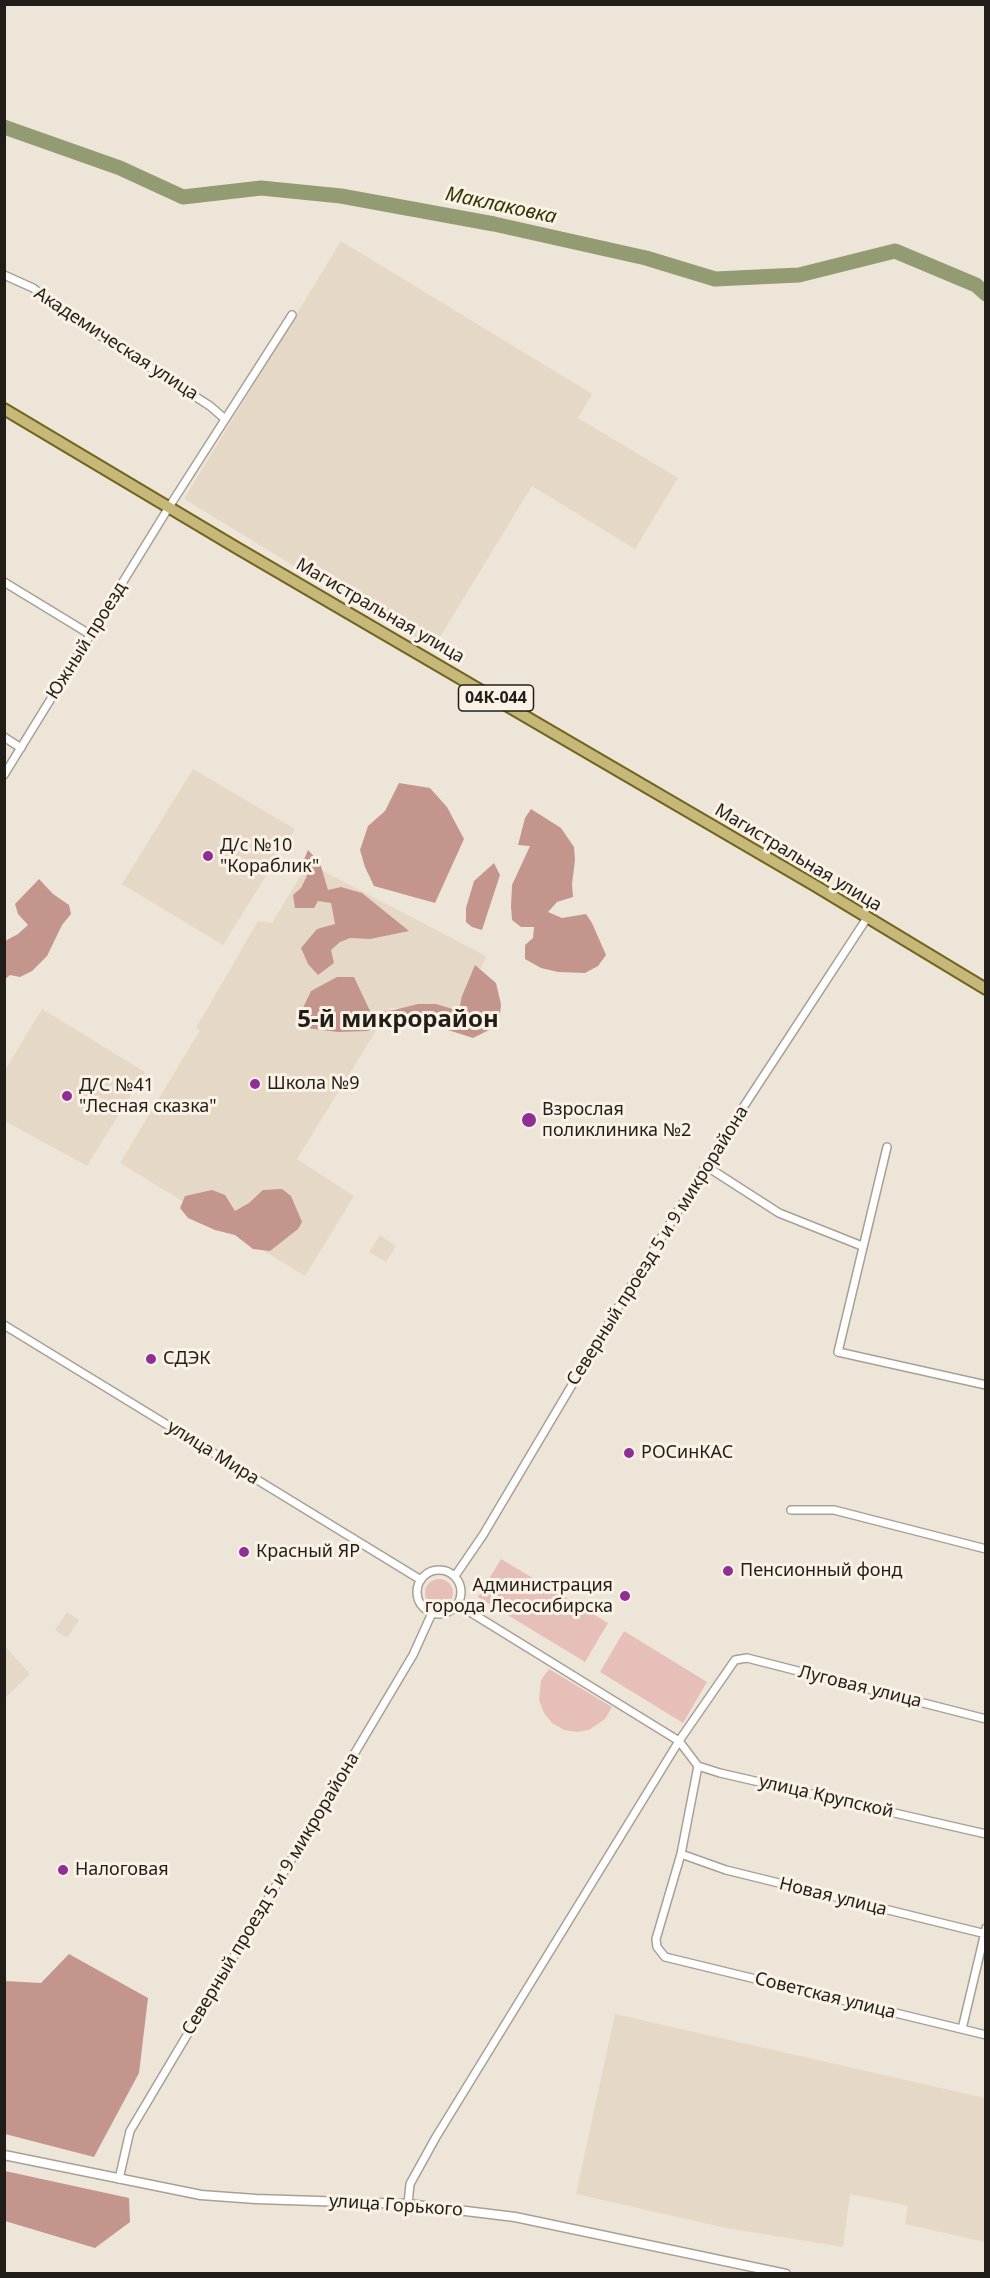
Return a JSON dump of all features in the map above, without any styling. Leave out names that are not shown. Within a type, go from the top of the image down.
[{"type":"main road","name":"Магистральная улица","points":[[4,409],[814,885],[986,989]]},
{"type":"street","name":"Академическая улица","points":[[4,275],[33,288],[85,326],[225,418]]},
{"type":"street","name":"Южный проезд","points":[[4,775],[169,507],[292,315]]},
{"type":"street","points":[[4,582],[91,635]]},
{"type":"street","points":[[4,737],[21,748]]},
{"type":"street","name":"Северный проезд 5 и 9 микрорайона","points":[[455,1576],[483,1534],[623,1299],[706,1166],[867,918]]},
{"type":"street","points":[[887,1147],[838,1352],[986,1385]]},
{"type":"street","points":[[706,1166],[779,1213],[862,1246]]},
{"type":"street","name":"улица Мира","points":[[4,1325],[421,1580]]},
{"type":"street","points":[[790,1510],[834,1510],[986,1549]]},
{"type":"street","points":[[437,1570],[447,1571],[455,1576],[461,1590],[458,1604],[446,1613],[432,1613],[422,1605],[418,1597],[421,1580],[437,1570]]},
{"type":"street","points":[[458,1604],[680,1741],[698,1766],[681,1854]]},
{"type":"street","name":"Северный проезд 5 и 9 микрорайона","points":[[119,2179],[130,2131],[397,1682],[432,1613]]},
{"type":"street","name":"Луговая улица","points":[[680,1741],[735,1660],[747,1658],[986,1719]]},
{"type":"street","points":[[408,2204],[410,2184],[436,2137],[680,1741]]},
{"type":"street","name":"улица Крупской","points":[[698,1766],[986,1834]]},
{"type":"street","name":"Новая улица","points":[[681,1854],[726,1870],[985,1932]]},
{"type":"street","name":"Советская улица","points":[[681,1854],[656,1939],[657,1947],[665,1956],[986,2035]]},
{"type":"street","points":[[962,2029],[985,1932]]},
{"type":"street","name":"улица Горького","points":[[4,2155],[201,2195],[408,2204],[515,2217],[786,2274]]},
{"type":"shaded area","points":[[341,241],[592,394],[578,418],[678,478],[635,549],[532,486],[432,650],[184,499]]},
{"type":"shaded area","name":"Д/с №10 \"Кораблик\"","points":[[193,769],[295,829],[223,945],[122,884]]},
{"type":"shaded area","points":[[399,783],[430,788],[447,807],[464,839],[435,903],[374,886],[365,867],[360,850],[368,826],[385,811]]},
{"type":"shaded area","points":[[531,809],[561,828],[574,847],[573,897],[557,902],[548,912],[562,918],[586,914],[592,923],[606,955],[598,966],[585,973],[558,972],[541,968],[525,959],[525,945],[533,938],[534,927],[521,927],[512,920],[512,885],[530,846],[518,845],[525,818]]},
{"type":"shaded area","points":[[308,850],[320,863],[328,890],[341,887],[362,893],[409,931],[370,939],[350,938],[340,942],[331,950],[334,963],[318,975],[308,964],[301,948],[317,929],[335,924],[331,903],[318,901],[314,908],[295,908],[293,895],[301,888],[307,876],[303,862]]},
{"type":"shaded area","name":"Школа №9","points":[[308,863],[486,956],[465,1012],[390,1008],[297,1159],[354,1196],[305,1276],[120,1163],[200,1030],[196,1028],[258,921],[272,923]]},
{"type":"shaded area","points":[[494,863],[500,875],[482,930],[466,922],[466,908],[474,881]]},
{"type":"shaded area","points":[[39,879],[53,894],[69,905],[71,914],[62,925],[47,956],[32,971],[20,977],[10,975],[5,979],[5,941],[28,925],[18,914],[15,904]]},
{"type":"shaded area","points":[[475,965],[496,983],[501,1004],[499,1025],[473,1038],[402,1012],[368,1031],[338,1032],[307,1028],[303,1008],[311,991],[337,977],[354,977],[371,1013],[418,1004],[436,1004],[459,1011],[462,996]]},
{"type":"shaded area","name":"Д/С №41 \"Лесная сказка\"","points":[[42,1009],[145,1072],[87,1166],[5,1121],[5,1070]]},
{"type":"shaded area","points":[[282,1189],[291,1196],[302,1222],[298,1229],[270,1251],[253,1249],[235,1235],[215,1230],[188,1218],[180,1208],[185,1196],[212,1190],[225,1195],[235,1211],[249,1203],[263,1190]]},
{"type":"shaded area","points":[[380,1235],[396,1246],[386,1262],[369,1252]]},
{"type":"shaded area","points":[[501,1559],[608,1623],[585,1662],[478,1597]]},
{"type":"shaded area","points":[[439,1579],[449,1583],[453,1593],[449,1603],[439,1607],[429,1603],[425,1593],[429,1583]]},
{"type":"shaded area","points":[[67,1612],[79,1620],[67,1638],[55,1630]]},
{"type":"shaded area","points":[[624,1631],[707,1682],[683,1723],[600,1672]]},
{"type":"shaded area","points":[[5,1646],[30,1674],[5,1698]]},
{"type":"shaded area","points":[[549,1669],[612,1707],[605,1719],[589,1730],[577,1732],[564,1730],[552,1723],[544,1713],[539,1700],[541,1680]]},
{"type":"shaded area","points":[[69,1954],[148,1998],[139,2073],[94,2157],[5,2134],[5,1981],[41,1983]]},
{"type":"shaded area","points":[[615,2014],[985,2098],[985,2242],[905,2224],[908,2206],[850,2194],[843,2247],[726,2228],[576,2194]]},
{"type":"shaded area","points":[[5,2171],[129,2198],[130,2222],[95,2248],[5,2221]]},
{"type":"waterway","name":"Маклаковка","points":[[4,127],[120,168],[183,197],[261,188],[341,196],[494,224],[646,258],[715,279],[799,275],[895,251],[976,285],[986,294]]},
{"type":"place","name":"Д/с №10 \"Кораблик\"","points":[[208,856]]},
{"type":"place","name":"Школа №9","points":[[255,1084]]},
{"type":"place","name":"Д/С №41 \"Лесная сказка\"","points":[[67,1096]]},
{"type":"place","name":"Взрослая поликлиника №2","points":[[529,1120]]},
{"type":"place","name":"СДЭК","points":[[151,1359]]},
{"type":"place","name":"РОСинКАС","points":[[629,1453]]},
{"type":"place","name":"Красный ЯР","points":[[244,1552]]},
{"type":"place","name":"Пенсионный фонд","points":[[728,1571]]},
{"type":"place","name":"Администрация города Лесосибирска","points":[[625,1596]]},
{"type":"place","name":"Налоговая","points":[[63,1870]]},
{"type":"district","name":"5-й микрорайон","points":[[398,1020]]}]
